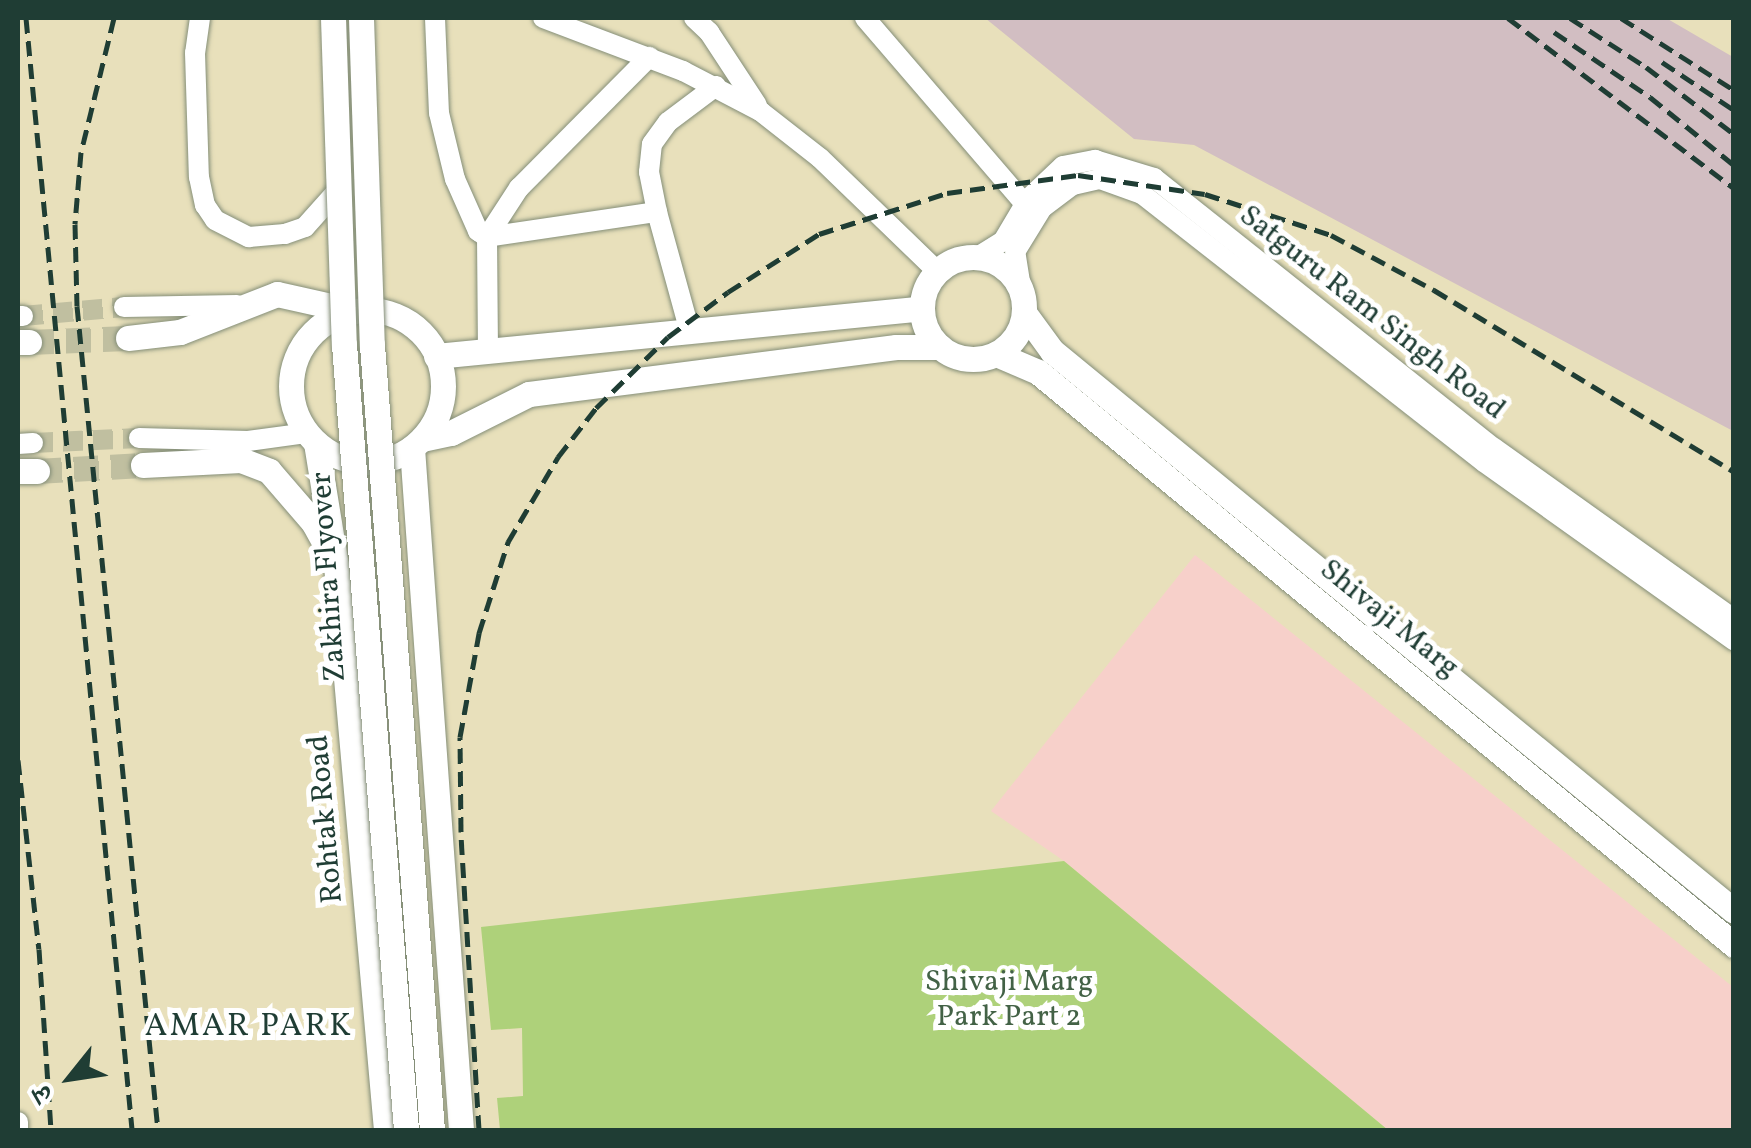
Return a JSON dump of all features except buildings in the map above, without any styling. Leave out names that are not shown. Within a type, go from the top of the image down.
[{"type":"main road","name":"Zakhira Flyover","points":[[333,18],[344,344],[406,1130]]},
{"type":"main road","name":"Zakhira Flyover","points":[[361,18],[372,345],[432,1130]]},
{"type":"main road","points":[[979,256],[1004,266],[1021,288],[1024,314],[1015,338],[996,354],[977,359],[957,357],[940,347],[926,329],[922,308],[926,287],[937,270],[956,259],[979,256]]},
{"type":"main road","points":[[128,338],[180,332],[276,294],[393,315],[411,325],[436,356],[442,400],[417,443],[461,1130]]},
{"type":"main road","points":[[436,356],[922,308]]},
{"type":"main road","points":[[354,311],[330,319],[311,334],[298,355],[292,391],[309,435],[338,457],[363,462],[389,459],[529,394],[896,347],[940,347]]},
{"type":"main road","name":"Shivaji Marg","points":[[1024,314],[1052,352],[1734,912]]},
{"type":"main road","name":"Shivaji Marg","points":[[996,354],[1038,372],[1734,945]]},
{"type":"main road","name":"Rohtak Road","points":[[309,435],[336,565],[386,1130]]},
{"type":"main road","points":[[229,460],[248,441]]},
{"type":"main road","points":[[143,465],[229,460],[269,470],[313,522],[336,565]]},
{"type":"street","points":[[200,18],[195,53],[199,177],[206,205],[215,220],[249,237],[285,234],[305,227],[339,188]]},
{"type":"street","points":[[435,18],[436,80],[445,139],[472,220],[486,237]]},
{"type":"street","points":[[543,18],[649,57],[716,86],[760,111],[820,158],[937,270]]},
{"type":"street","points":[[864,18],[1026,204]]},
{"type":"street","points":[[708,22],[760,111]]},
{"type":"street","points":[[488,351],[486,237],[519,188],[649,57]]},
{"type":"street","points":[[690,332],[649,172],[652,144],[668,122],[716,86]]},
{"type":"street","name":"Satguru Ram Singh Road","points":[[979,256],[1002,241],[1026,204],[1063,166],[1095,160],[1125,166],[1154,178],[1494,448],[1734,619]]},
{"type":"street","name":"Satguru Ram Singh Road","points":[[1021,288],[1015,252],[1042,208],[1073,185],[1100,179],[1142,194],[1484,462],[1734,640]]},
{"type":"street","points":[[486,237],[657,212]]},
{"type":"street","points":[[124,307],[245,305]]},
{"type":"street","points":[[139,438],[248,441],[309,435]]},
{"type":"street","points":[[18,1122],[18,1130]]},
{"type":"shaded area","points":[[985,18],[1666,18],[1733,57],[1733,431],[1194,145],[1134,139]]},
{"type":"shaded area","points":[[1195,555],[1733,987],[1733,1130],[1388,1130],[1064,861],[991,811]]},
{"type":"green space","name":"Shivaji Marg Park Part 2","points":[[1064,861],[1388,1130],[500,1130],[497,1098],[523,1096],[522,1028],[491,1030],[481,927]]},
{"type":"tunnel","points":[[23,316],[124,307]]},
{"type":"tunnel","points":[[29,342],[128,338]]},
{"type":"tunnel","points":[[33,443],[139,438]]},
{"type":"tunnel","points":[[37,471],[143,465]]},
{"type":"railway","points":[[26,18],[132,1130]]},
{"type":"railway","points":[[114,18],[81,152],[75,224],[77,306],[158,1130]]},
{"type":"railway","points":[[1508,18],[1734,188]]},
{"type":"railway","points":[[1570,18],[1646,67],[1734,134]]},
{"type":"railway","points":[[1621,18],[1734,90]]},
{"type":"railway","points":[[1554,32],[1650,97],[1734,165]]},
{"type":"railway","points":[[1662,62],[1734,110]]},
{"type":"railway","points":[[479,1130],[461,832],[460,737],[479,633],[508,542],[558,457],[596,408],[668,337],[728,292],[819,234],[947,193],[1078,175],[1205,194],[1331,235],[1434,290],[1734,472]]},
{"type":"railway","points":[[18,760],[39,949],[51,1130]]},
{"type":"district","name":"AMAR PARK","points":[[249,1027]]}]
